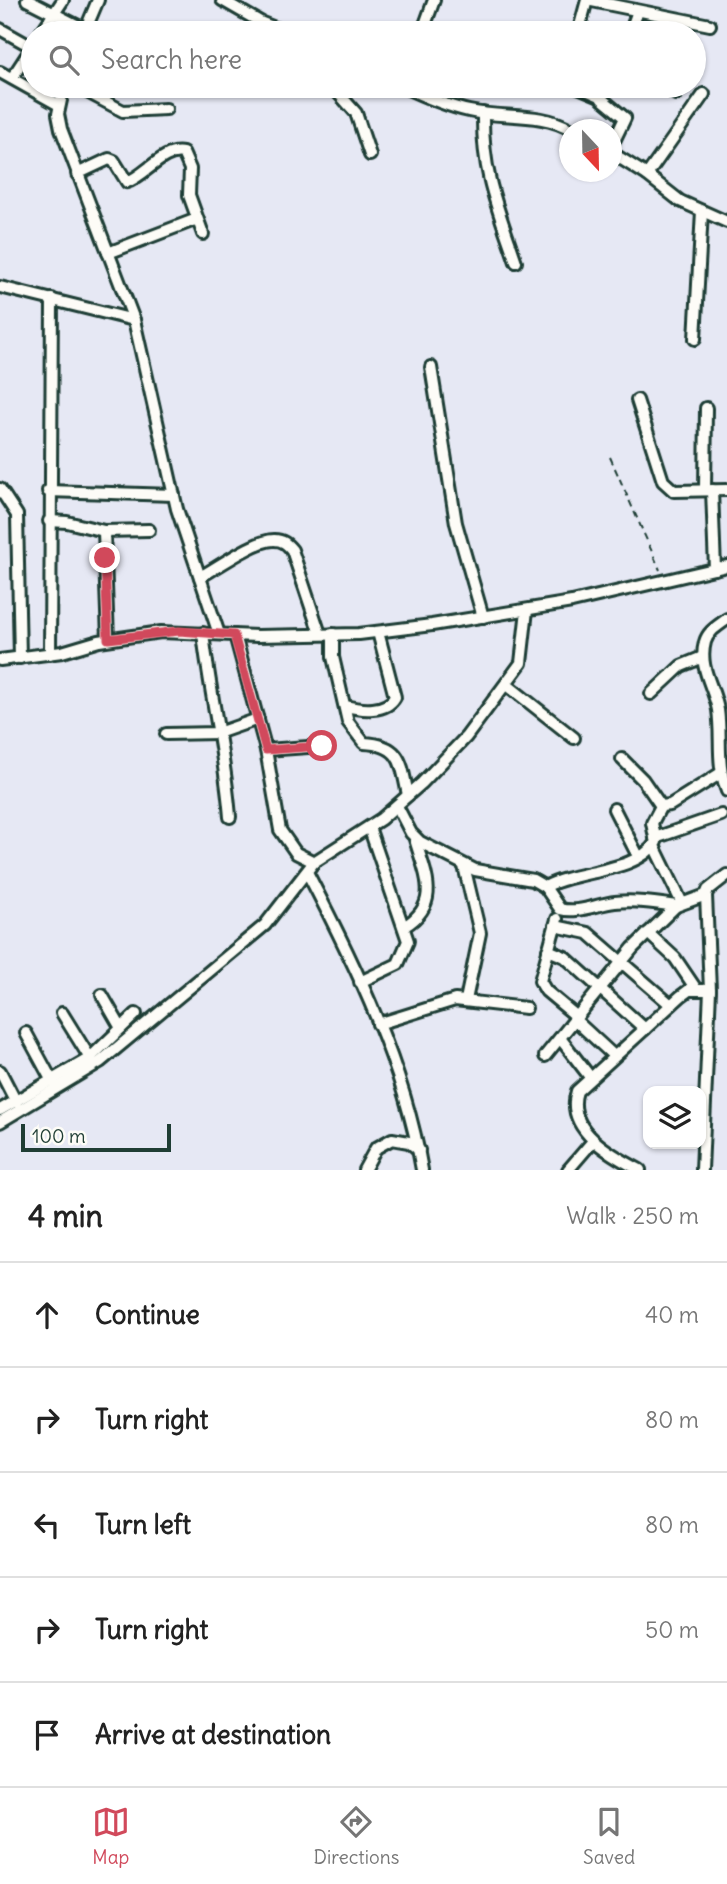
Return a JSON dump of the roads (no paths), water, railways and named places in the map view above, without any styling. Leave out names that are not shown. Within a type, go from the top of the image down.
[{"type":"street","points":[[27,0],[67,21]]},
{"type":"street","points":[[49,21],[63,0]]},
{"type":"street","points":[[89,21],[98,0]]},
{"type":"street","points":[[222,0],[259,21]]},
{"type":"street","points":[[426,21],[434,0]]},
{"type":"street","points":[[581,21],[587,0],[690,21]]},
{"type":"street","points":[[635,21],[639,11]]},
{"type":"street","points":[[706,24],[710,25]]},
{"type":"street","points":[[0,29],[21,40]]},
{"type":"street","points":[[12,78],[21,64]]},
{"type":"street","points":[[0,72],[21,83]]},
{"type":"street","points":[[47,98],[59,105]]},
{"type":"street","points":[[61,98],[61,129],[134,320],[174,495],[219,634]]},
{"type":"street","points":[[99,98],[123,111],[166,109]]},
{"type":"street","points":[[343,98],[356,113],[370,155]]},
{"type":"street","points":[[430,98],[483,113],[522,116],[559,124]]},
{"type":"street","points":[[608,98],[625,116],[622,122]]},
{"type":"street","points":[[647,175],[701,98]]},
{"type":"street","points":[[483,113],[483,149],[487,175],[516,261]]},
{"type":"street","points":[[77,174],[109,159],[114,161],[127,182],[148,171],[165,156],[175,151],[183,153],[190,169],[189,195],[203,234]]},
{"type":"street","points":[[622,160],[680,201],[727,222]]},
{"type":"street","points":[[695,339],[702,211]]},
{"type":"street","points":[[108,253],[197,219]]},
{"type":"street","points":[[0,287],[134,320]]},
{"type":"street","points":[[50,654],[48,491],[52,299]]},
{"type":"street","points":[[431,367],[456,523],[483,617]]},
{"type":"street","points":[[637,400],[663,481],[674,491],[727,490]]},
{"type":"street","points":[[706,408],[708,490],[715,569]]},
{"type":"street","points":[[0,489],[17,515],[20,658]]},
{"type":"street","points":[[48,491],[174,495]]},
{"type":"street","points":[[49,521],[67,522],[104,531],[149,530]]},
{"type":"street","points":[[104,531],[108,639]]},
{"type":"street","points":[[200,578],[256,546],[272,540],[284,541],[292,550],[320,634]]},
{"type":"street","points":[[0,660],[50,654],[108,639],[170,632],[234,635],[378,632],[527,610],[727,566]]},
{"type":"street","points":[[0,1122],[92,1062],[265,925],[311,867],[408,796],[466,737],[506,684],[524,652],[527,610]]},
{"type":"street","points":[[727,620],[706,639],[703,657],[703,668],[718,709],[721,773],[727,791]]},
{"type":"street","points":[[346,706],[368,710],[385,706],[395,697],[378,632]]},
{"type":"street","points":[[203,633],[218,733],[225,754],[230,817]]},
{"type":"street","points":[[333,634],[333,657],[348,722],[360,740],[386,745],[394,750],[408,796]]},
{"type":"street","points":[[234,635],[266,750],[280,831],[296,853],[311,867],[378,1024],[406,1102],[422,1170]]},
{"type":"street","points":[[651,694],[681,666],[703,657]]},
{"type":"street","points":[[506,684],[574,738]]},
{"type":"street","points":[[166,734],[218,733],[258,719]]},
{"type":"street","points":[[266,750],[322,746]]},
{"type":"street","points":[[622,759],[643,780],[661,806]]},
{"type":"street","points":[[679,905],[655,842],[652,823],[661,806],[670,804],[721,773]]},
{"type":"street","points":[[397,806],[415,839],[427,883],[428,901],[420,916],[405,926]]},
{"type":"street","points":[[614,809],[638,856]]},
{"type":"street","points":[[545,887],[564,877],[609,869],[638,856],[655,842],[721,815]]},
{"type":"street","points":[[360,982],[398,964],[408,941],[369,827]]},
{"type":"street","points":[[415,839],[464,866],[485,873],[533,880],[545,887],[560,909],[572,911],[605,904],[642,901],[679,905]]},
{"type":"street","points":[[464,866],[480,933],[466,1000]]},
{"type":"street","points":[[702,1170],[710,990],[706,895],[708,890],[727,875]]},
{"type":"street","points":[[545,1056],[599,988],[649,933],[679,905],[706,895]]},
{"type":"street","points":[[560,909],[541,972],[541,987],[614,1056]]},
{"type":"street","points":[[555,926],[588,933],[671,1005]]},
{"type":"street","points":[[649,933],[675,958],[696,989]]},
{"type":"street","points":[[548,950],[565,957],[645,1028]]},
{"type":"street","points":[[640,1170],[611,1156],[593,1141],[575,1105],[577,1091],[689,990],[710,990]]},
{"type":"street","points":[[102,995],[121,1028]]},
{"type":"street","points":[[378,1024],[444,1002],[466,1000],[526,1009]]},
{"type":"street","points":[[62,1013],[92,1062]]},
{"type":"street","points":[[0,1110],[92,1062],[136,1014]]},
{"type":"street","points":[[26,1033],[52,1081]]},
{"type":"street","points":[[560,1038],[590,1077]]},
{"type":"street","points":[[0,1071],[16,1102]]},
{"type":"street","points":[[364,1170],[376,1147],[392,1139],[409,1142],[419,1150]]},
{"type":"street","points":[[568,1170],[593,1141]]}]
